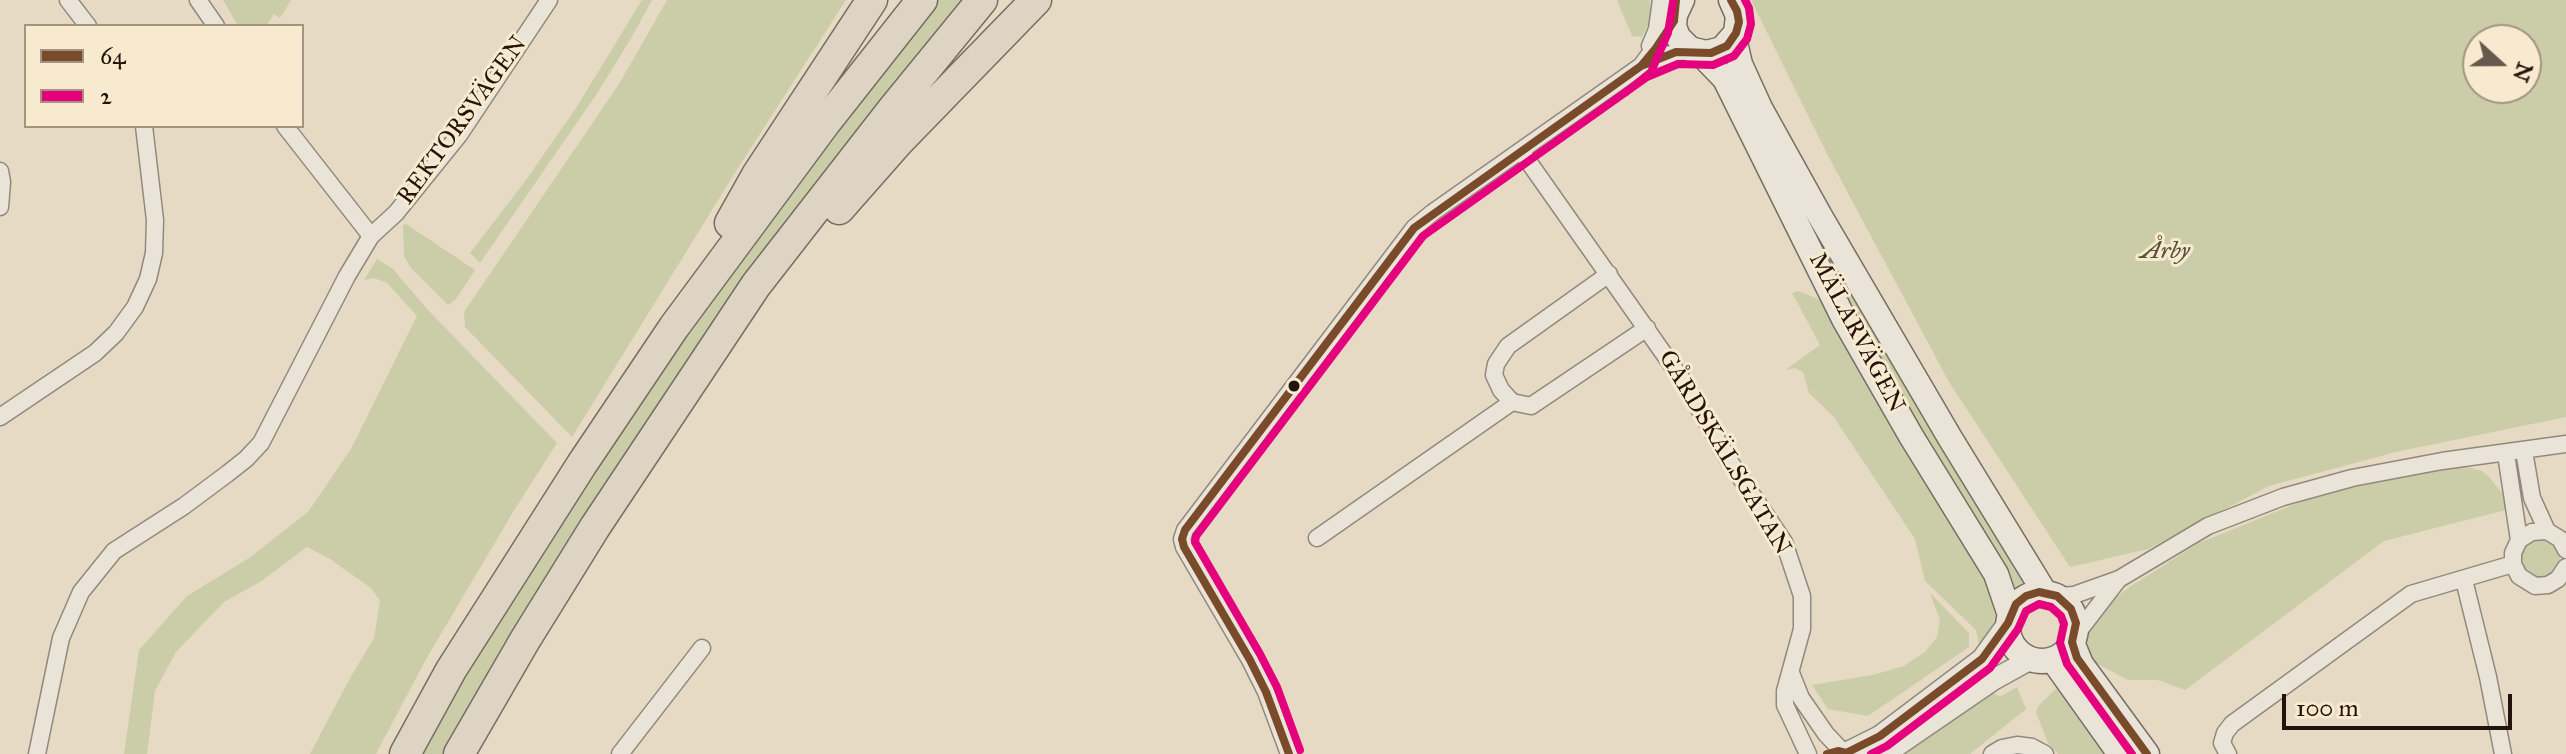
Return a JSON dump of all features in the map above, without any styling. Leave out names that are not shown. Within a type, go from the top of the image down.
[{"type":"highway","points":[[674,327],[698,278],[757,175],[872,0]]},
{"type":"highway","points":[[405,754],[460,657],[582,464],[674,327],[806,147],[922,0]]},
{"type":"highway","points":[[459,754],[595,527],[756,285],[982,0]]},
{"type":"highway","points":[[756,285],[790,265],[898,142],[1036,0]]},
{"type":"main road","name":"MÄLARVÄGEN","points":[[1731,0],[1738,16],[1734,38],[1740,64],[1754,96],[1820,216],[1950,438],[2051,594]]},
{"type":"main road","name":"MÄLARVÄGEN","points":[[1674,6],[1678,37],[1725,79],[1844,319],[1996,574],[2009,619]]},
{"type":"main road","points":[[1697,52],[1711,53],[1722,49],[1734,38]]},
{"type":"main road","points":[[2120,754],[2042,660],[2014,648],[2009,635],[2009,619],[2020,600],[2032,594],[2051,594],[2071,609],[2076,623],[2074,639],[2081,664],[2147,754]]},
{"type":"main road","points":[[2042,660],[2066,651],[2074,639]]},
{"type":"street","points":[[68,0],[86,24]]},
{"type":"street","points":[[198,0],[215,24]]},
{"type":"street","name":"REKTORSVÄGEN","points":[[37,754],[61,638],[81,592],[114,551],[184,506],[227,474],[261,443],[347,276],[371,236],[429,176],[499,78],[549,0]]},
{"type":"street","points":[[1641,66],[1674,6]]},
{"type":"street","points":[[1641,66],[1657,29],[1674,6]]},
{"type":"street","points":[[1289,754],[1256,670],[1184,547],[1183,534],[1414,228],[1641,66],[1676,52],[1697,52]]},
{"type":"street","points":[[0,417],[95,353],[116,333],[135,307],[148,279],[154,253],[155,220],[144,128]]},
{"type":"street","points":[[287,128],[371,236]]},
{"type":"street","name":"GÅRDSKÄLSGATAN","points":[[1521,151],[1683,381],[1728,459],[1784,542],[1802,596],[1802,629],[1785,691],[1785,705],[1808,754]]},
{"type":"street","points":[[0,171],[0,207]]},
{"type":"street","points":[[1512,402],[1501,390],[1494,375],[1500,355],[1508,346],[1609,274]]},
{"type":"street","name":"GÅRDSKÄLSGATAN","points":[[1317,538],[1512,402],[1531,406],[1647,328]]},
{"type":"street","points":[[2051,594],[2074,595],[2119,579],[2208,526],[2283,497],[2352,478],[2566,444]]},
{"type":"street","points":[[2524,451],[2532,498],[2547,531],[2560,539],[2566,550]]},
{"type":"street","points":[[2506,454],[2519,540],[2513,553],[2513,564],[2519,576],[2535,586],[2548,585],[2558,579],[2566,567]]},
{"type":"street","points":[[2519,540],[2532,532],[2547,531]]},
{"type":"street","points":[[2228,754],[2222,743],[2232,724],[2411,594],[2513,564]]},
{"type":"street","points":[[2074,639],[2119,579]]},
{"type":"street","points":[[2464,580],[2503,754]]},
{"type":"street","points":[[1791,673],[1801,698],[1841,753],[1880,736],[1982,659],[2009,619]]},
{"type":"street","points":[[620,754],[702,648]]},
{"type":"street","points":[[1885,754],[1993,680],[2042,660]]},
{"type":"street","points":[[1992,754],[2017,745],[2032,747],[2045,754]]},
{"type":"green space","points":[[223,0],[291,0],[280,18],[274,14],[267,24],[237,24]]},
{"type":"green space","points":[[642,0],[652,0],[630,40],[596,95],[480,263],[470,253],[576,108]]},
{"type":"green space","points":[[667,0],[846,0],[572,437],[465,327],[464,312],[619,84]]},
{"type":"green space","points":[[939,0],[964,0],[896,80],[750,276],[536,595],[443,754],[418,754],[527,572],[609,445],[762,225],[884,66]]},
{"type":"green space","points":[[1617,0],[1650,0],[1651,19],[1642,37],[1632,36]]},
{"type":"green space","name":"Årby","points":[[1751,0],[2566,0],[2566,417],[2396,452],[2269,486],[2148,549],[2070,567],[1949,382],[1826,152]]},
{"type":"green space","points":[[406,224],[475,270],[456,299],[448,305],[411,268],[404,256],[403,225]]},
{"type":"green space","points":[[377,259],[393,269],[427,309],[557,443],[425,661],[376,754],[310,754],[374,638],[380,601],[371,588],[307,547],[260,582],[224,602],[176,652],[155,691],[147,754],[124,754],[139,650],[187,596],[249,558],[308,512],[351,449],[417,316],[387,283],[374,278],[364,280]]},
{"type":"green space","points":[[1798,291],[1826,305],[1981,564],[1997,612],[1989,636],[1980,650],[1976,630],[1925,581],[1915,539],[1833,416],[1809,393],[1803,372],[1795,368],[1785,370],[1820,345],[1792,293]]},
{"type":"green space","points":[[1853,292],[2031,582],[2013,592],[1841,299]]},
{"type":"green space","points":[[2464,466],[2482,471],[2490,478],[2510,509],[2384,541],[2185,690],[2158,680],[2128,680],[2090,660],[2084,647],[2086,635],[2107,605],[2199,543],[2305,500],[2348,487]]},
{"type":"green space","points":[[2540,538],[2554,544],[2560,558],[2554,572],[2540,578],[2526,572],[2520,558],[2526,544]]},
{"type":"green space","points":[[1930,593],[1969,633],[1969,647],[1868,716],[1828,709],[1812,685],[1904,666],[1925,652],[1937,637],[1940,620]]},
{"type":"green space","points":[[2059,686],[2103,743],[2105,754],[2058,754],[2048,743],[2036,712],[2038,706]]},
{"type":"green space","points":[[2017,687],[2026,709],[1970,754],[1895,754],[1991,688],[2001,696]]},
{"type":"transit line","name":"64","points":[[1624,78],[1641,66],[1656,48],[1674,21],[1676,0]]},
{"type":"transit line","name":"64","points":[[1289,754],[1266,692],[1250,660],[1184,547],[1182,539],[1185,530],[1414,228],[1641,66],[1676,52],[1711,53],[1727,46],[1739,22],[1731,0]]},
{"type":"transit line","name":"2","points":[[1300,750],[1277,687],[1195,542],[1196,536],[1423,236],[1647,77],[1678,64],[1713,65],[1734,56],[1747,39],[1751,24],[1745,0]]},
{"type":"transit line","name":"2","points":[[1625,93],[1651,72],[1668,33],[1673,2]]},
{"type":"transit line","name":"64","points":[[1827,754],[1838,751],[1846,753],[1880,736],[1982,659],[2008,623],[2016,604],[2026,596],[2039,592],[2057,596],[2071,609],[2076,623],[2072,642],[2077,658],[2147,754]]},
{"type":"transit line","name":"2","points":[[1871,754],[1887,746],[1990,668],[2018,629],[2026,611],[2039,604],[2051,607],[2061,616],[2064,624],[2060,643],[2067,664],[2132,754]]}]
